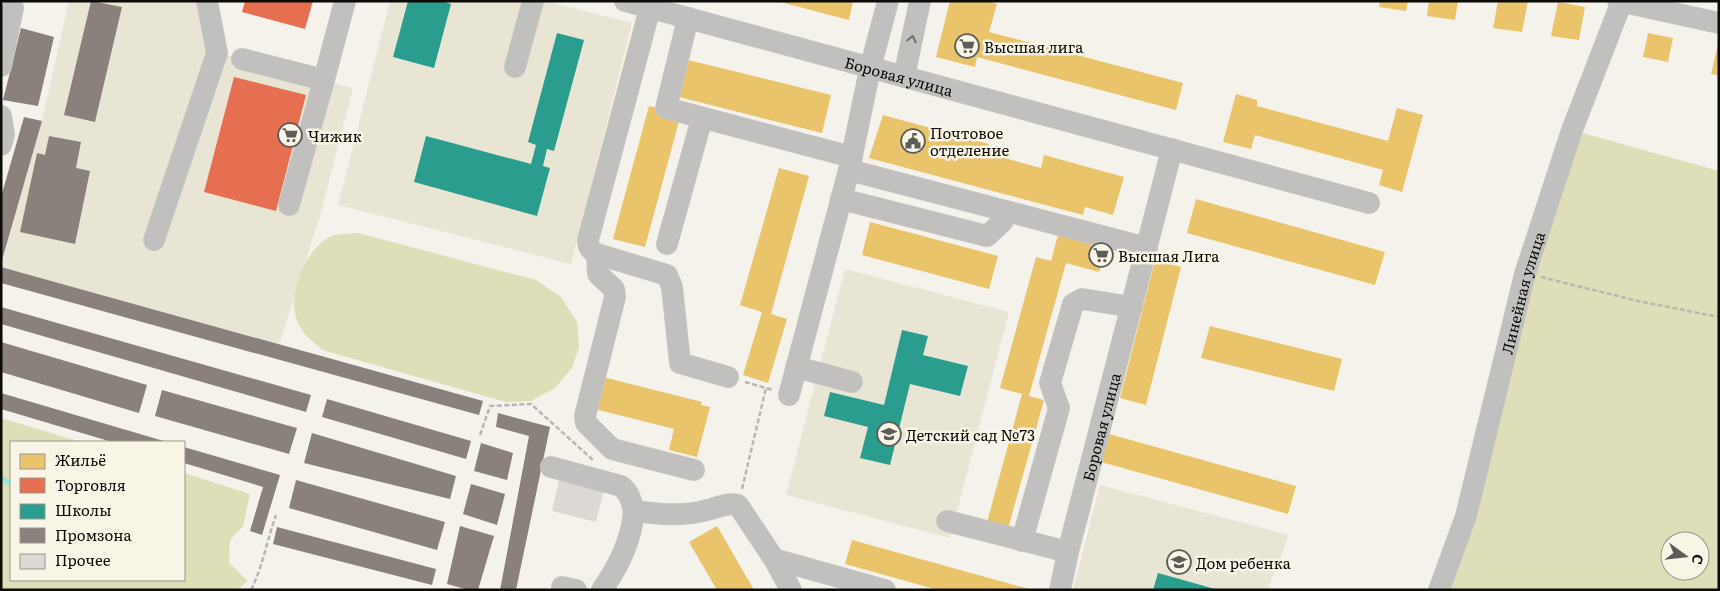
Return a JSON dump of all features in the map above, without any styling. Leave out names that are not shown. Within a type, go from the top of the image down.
[{"type":"street","points":[[154,240],[217,53],[207,1]]},
{"type":"street","points":[[290,205],[345,1]]},
{"type":"street","points":[[515,67],[532,1]]},
{"type":"street","name":"Боровая улица","points":[[625,1],[1369,203]]},
{"type":"street","points":[[789,395],[841,200],[870,69],[888,1]]},
{"type":"street","points":[[904,76],[920,1]]},
{"type":"street","points":[[1620,1],[1719,23]]},
{"type":"street","name":"Линейная улица","points":[[1439,590],[1466,516],[1525,274],[1572,130],[1620,1]]},
{"type":"street","points":[[1,66],[13,8]]},
{"type":"street","points":[[650,8],[588,245],[591,251],[597,254],[667,275],[672,286],[680,363],[728,377]]},
{"type":"street","points":[[688,18],[666,108],[1008,212],[1147,248]]},
{"type":"street","points":[[242,59],[324,80]]},
{"type":"street","points":[[1,116],[4,134],[1,145]]},
{"type":"street","points":[[667,244],[702,118]]},
{"type":"street","name":"Боровая улица","points":[[1060,590],[1068,552],[1172,149]]},
{"type":"street","points":[[841,200],[987,236],[1002,222],[1008,212]]},
{"type":"street","points":[[597,254],[598,274],[614,289],[615,297],[584,420],[612,449],[694,470]]},
{"type":"street","points":[[1022,541],[1059,408],[1050,383],[1073,304],[1082,299],[1132,307]]},
{"type":"street","points":[[796,367],[852,382]]},
{"type":"street","points":[[605,481],[634,455]]},
{"type":"street","points":[[551,467],[605,481],[626,490],[631,498],[634,511],[632,527],[620,564],[602,590]]},
{"type":"street","points":[[634,511],[669,515],[700,512],[730,504],[738,505],[774,559],[791,590]]},
{"type":"street","points":[[947,521],[1068,552]]},
{"type":"street","points":[[774,559],[877,588]]},
{"type":"path","points":[[1525,274],[1719,317]]},
{"type":"path","points":[[728,377],[789,395]]},
{"type":"path","points":[[738,505],[766,388]]},
{"type":"path","points":[[480,435],[490,406],[531,404],[594,461],[605,481]]},
{"type":"path","points":[[251,590],[260,572],[267,539],[276,515]]},
{"type":"shaded area","points":[[69,1],[207,1],[217,53],[353,88],[320,216],[279,344],[1,267],[42,121]]},
{"type":"shaded area","points":[[390,1],[545,1],[632,23],[571,264],[338,205]]},
{"type":"shaded area","name":"Детский сад №73","points":[[845,269],[1009,312],[950,538],[786,495]]},
{"type":"shaded area","name":"Дом ребенка","points":[[1100,485],[1289,535],[1268,590],[1073,590]]},
{"type":"green space","points":[[1572,130],[1719,171],[1719,590],[1439,590]]},
{"type":"green space","points":[[358,233],[536,280],[561,297],[577,322],[579,347],[572,368],[555,388],[531,401],[506,402],[322,350],[302,330],[296,316],[294,304],[295,291],[299,278],[311,254],[328,238],[335,235]]},
{"type":"green space","points":[[1,418],[78,441],[10,441],[10,581],[185,581],[185,473],[250,494],[243,526],[230,540],[229,563],[248,581],[237,590],[1,590]]},
{"type":"building: Жильё","points":[[776,1],[853,1],[849,20]]},
{"type":"building: Жильё","points":[[950,1],[988,1],[997,4],[989,32],[1183,83],[1176,110],[977,57],[975,67],[936,57]]},
{"type":"building: Жильё","points":[[1380,1],[1408,1],[1406,11],[1379,7]]},
{"type":"building: Жильё","points":[[1429,1],[1458,1],[1455,20],[1427,16]]},
{"type":"building: Жильё","points":[[1498,1],[1528,1],[1522,32],[1493,28]]},
{"type":"building: Жильё","points":[[1558,2],[1585,7],[1579,40],[1551,36]]},
{"type":"building: Жильё","points":[[1648,33],[1673,38],[1668,62],[1643,57]]},
{"type":"building: Жильё","points":[[1719,45],[1719,75],[1711,74]]},
{"type":"building: Жильё","points":[[688,60],[831,95],[822,133],[679,97]]},
{"type":"building: Жильё","points":[[1236,94],[1257,100],[1257,106],[1388,141],[1397,108],[1423,115],[1402,192],[1379,185],[1383,170],[1255,135],[1251,149],[1223,142]]},
{"type":"building: Жильё","points":[[649,106],[681,114],[645,247],[613,239]]},
{"type":"building: Жильё","points":[[883,115],[989,144],[986,153],[1041,168],[1044,155],[1124,177],[1113,215],[1085,207],[1083,215],[869,158]]},
{"type":"building: Жильё","points":[[779,168],[809,176],[771,314],[787,319],[768,383],[743,375],[762,312],[740,305]]},
{"type":"building: Жильё","points":[[1196,199],[1385,252],[1375,285],[1187,233]]},
{"type":"building: Жильё","points":[[870,222],[998,256],[989,289],[862,255]]},
{"type":"building: Жильё","points":[[1061,224],[1109,237],[1099,272],[1066,263],[1029,396],[1044,400],[1007,532],[986,526],[1022,394],[1000,388],[1036,257],[1051,261]]},
{"type":"building: Жильё","points":[[1155,260],[1181,267],[1146,405],[1120,398]]},
{"type":"building: Жильё","points":[[1210,326],[1342,359],[1334,391],[1201,358]]},
{"type":"building: Жильё","points":[[603,377],[702,402],[701,405],[710,407],[697,457],[669,450],[674,429],[595,409]]},
{"type":"building: Жильё","points":[[1109,434],[1296,486],[1288,514],[1101,462]]},
{"type":"building: Жильё","points":[[717,526],[754,590],[717,590],[689,542]]},
{"type":"building: Жильё","points":[[852,540],[1029,590],[938,590],[845,564]]},
{"type":"building: Торговля","points":[[245,1],[313,1],[305,29],[242,12]]},
{"type":"building: Торговля","points":[[234,77],[306,95],[276,211],[204,192]]},
{"type":"building: Школы","points":[[408,1],[442,1],[451,4],[434,68],[393,57]]},
{"type":"building: Школы","points":[[557,33],[584,40],[554,151],[547,149],[543,166],[550,168],[537,216],[414,182],[426,136],[531,164],[536,145],[528,142]]},
{"type":"building: Школы","points":[[902,330],[928,336],[923,355],[968,366],[960,396],[910,384],[890,465],[860,458],[868,427],[824,416],[830,392],[884,405]]},
{"type":"building: Школы","points":[[1158,573],[1215,589],[1153,590]]},
{"type":"building: Промзона","points":[[91,1],[122,7],[95,122],[64,115]]},
{"type":"building: Промзона","points":[[21,28],[54,37],[38,106],[3,100]]},
{"type":"building: Промзона","points":[[24,117],[42,121],[1,264],[1,197]]},
{"type":"building: Промзона","points":[[49,136],[81,142],[76,168],[90,171],[75,244],[20,232],[37,153],[45,155]]},
{"type":"building: Промзона","points":[[1,267],[483,401],[479,415],[1,283]]},
{"type":"building: Промзона","points":[[1,307],[311,395],[306,412],[1,324]]},
{"type":"building: Промзона","points":[[1,342],[147,385],[139,413],[1,372]]},
{"type":"building: Промзона","points":[[162,390],[297,428],[289,454],[155,416]]},
{"type":"building: Промзона","points":[[1,393],[164,441],[109,441],[1,409]]},
{"type":"building: Промзона","points":[[327,399],[471,441],[466,459],[322,417]]},
{"type":"building: Промзона","points":[[498,413],[550,427],[516,590],[500,590],[529,436],[496,427]]},
{"type":"building: Промзона","points":[[312,433],[456,476],[450,499],[304,463]]},
{"type":"building: Промзона","points":[[481,443],[513,453],[507,480],[474,471]]},
{"type":"building: Промзона","points":[[185,447],[280,475],[262,535],[250,531],[263,487],[185,463]]},
{"type":"building: Промзона","points":[[296,480],[445,522],[437,550],[289,508]]},
{"type":"building: Промзона","points":[[471,484],[505,494],[497,525],[463,514]]},
{"type":"building: Промзона","points":[[460,526],[494,536],[478,590],[469,590],[447,584]]},
{"type":"building: Промзона","points":[[277,527],[436,569],[432,585],[273,544]]},
{"type":"building: Прочее","points":[[559,480],[604,490],[596,522],[552,511]]},
{"type":"waterway","points":[[1,478],[10,483]]},
{"type":"place","name":"Высшая лига","points":[[967,46]]},
{"type":"place","name":"Чижик","points":[[290,135]]},
{"type":"place","name":"Почтовое отделение","points":[[913,141]]},
{"type":"place","name":"Высшая Лига","points":[[1101,255]]},
{"type":"place","name":"Детский сад №73","points":[[889,434]]},
{"type":"place","name":"Дом ребенка","points":[[1179,562]]}]
